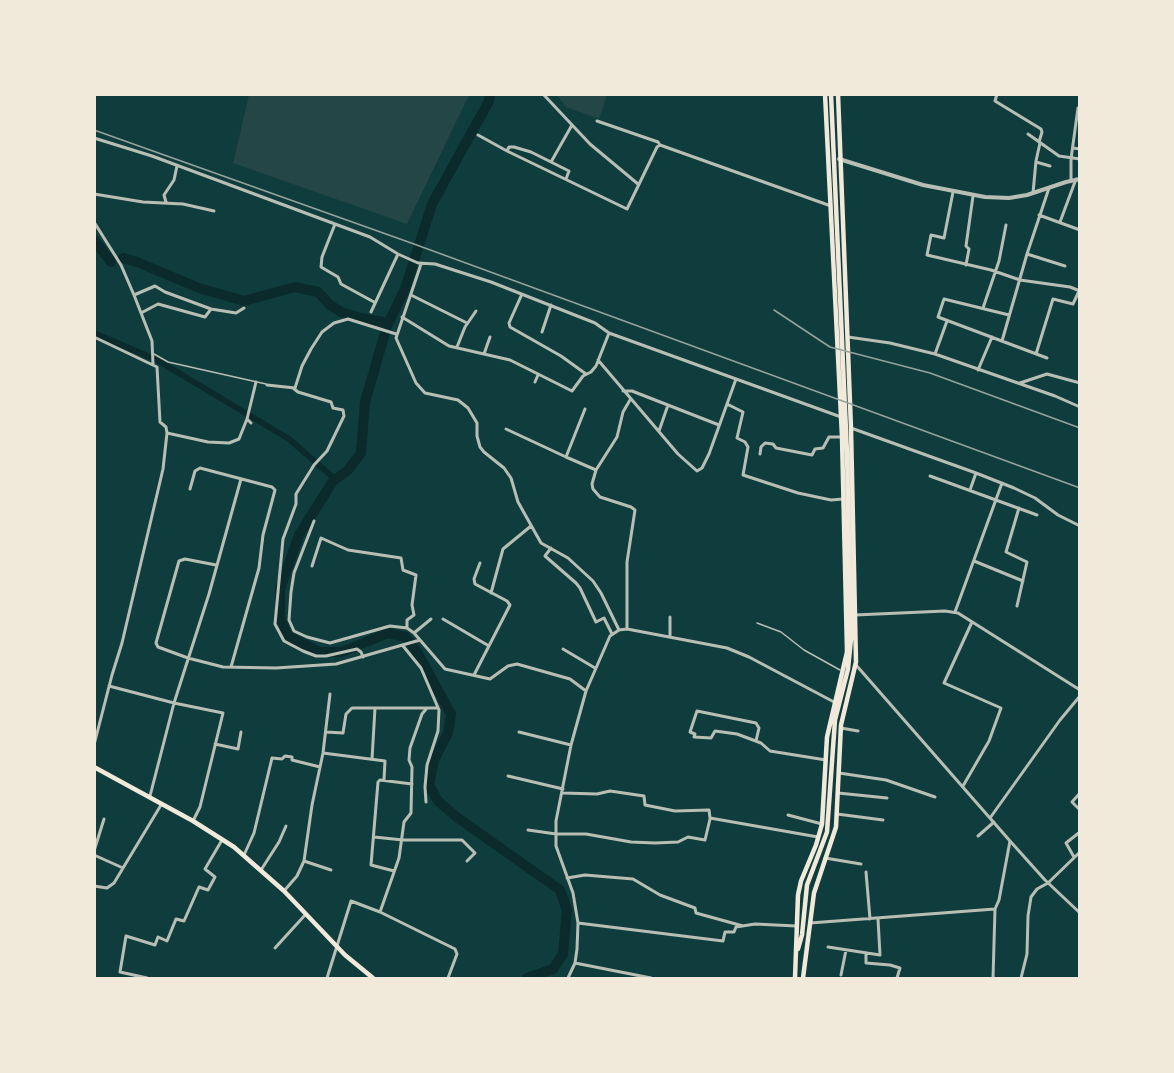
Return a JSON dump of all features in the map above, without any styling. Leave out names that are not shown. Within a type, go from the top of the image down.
[{"type":"main road","points":[[795,978],[796,926],[801,881],[822,824],[827,737],[846,661],[842,437],[825,94]]},
{"type":"main road","points":[[797,951],[802,935],[807,885],[827,832],[835,720],[848,669],[851,639],[847,453],[831,94]]},
{"type":"main road","points":[[804,951],[814,893],[835,831],[841,728],[856,666],[852,428],[838,94]]},
{"type":"main road","points":[[834,259],[844,258]]},
{"type":"main road","points":[[838,362],[849,362]]},
{"type":"main road","points":[[847,623],[856,623]]},
{"type":"main road","points":[[846,661],[852,658],[856,666]]},
{"type":"main road","points":[[844,671],[850,674],[856,666]]},
{"type":"main road","points":[[94,767],[150,796],[223,839],[284,891],[337,946],[373,978]]},
{"type":"main road","points":[[802,935],[803,978]]},
{"type":"street","points":[[543,94],[590,144],[638,184]]},
{"type":"street","points":[[997,94],[995,101],[1041,129],[1033,193]]},
{"type":"street","points":[[1060,222],[1076,180],[1071,159],[1078,108]]},
{"type":"street","points":[[597,121],[831,206]]},
{"type":"street","points":[[551,162],[572,125]]},
{"type":"street","points":[[1028,134],[1059,156],[1080,159]]},
{"type":"street","points":[[478,135],[627,209],[660,145]]},
{"type":"street","points":[[94,138],[375,239],[419,264],[446,267],[522,294],[595,323],[609,333],[841,417]]},
{"type":"street","points":[[507,151],[509,147],[514,147],[531,152],[569,171],[566,180]]},
{"type":"street","points":[[1073,148],[1080,149]]},
{"type":"street","points":[[828,159],[840,159],[923,185],[973,196],[1009,198],[1076,180]]},
{"type":"street","points":[[1036,162],[1050,166]]},
{"type":"street","points":[[166,202],[164,195],[174,180],[177,166]]},
{"type":"street","points":[[1002,341],[1049,188]]},
{"type":"street","points":[[953,192],[944,238],[931,235],[927,255],[1020,280],[1070,286],[1079,291],[1073,304],[1053,299],[1036,354]]},
{"type":"street","points":[[94,194],[143,202],[193,205],[214,211]]},
{"type":"street","points":[[966,265],[969,249],[966,246],[973,196]]},
{"type":"street","points":[[1039,215],[1080,230]]},
{"type":"street","points":[[94,222],[121,265],[152,341],[158,374],[160,422],[166,427],[167,434],[163,469],[122,643],[94,745]]},
{"type":"street","points":[[335,224],[322,257],[321,267],[338,277],[341,284],[347,288],[374,302]]},
{"type":"street","points":[[983,308],[996,272],[1006,225]]},
{"type":"street","points":[[371,312],[398,254]]},
{"type":"street","points":[[1027,254],[1065,266]]},
{"type":"street","points":[[419,264],[411,295],[395,334],[420,389],[430,395],[458,400],[470,411],[477,423],[480,447],[484,453],[504,468],[511,478],[515,495],[542,543],[568,558],[592,581],[602,593],[619,630]]},
{"type":"street","points":[[134,295],[156,286],[165,292],[211,309],[236,313],[242,309]]},
{"type":"street","points":[[522,294],[509,324],[510,327],[561,356],[586,374]]},
{"type":"street","points":[[411,295],[467,324]]},
{"type":"street","points":[[1009,315],[944,299],[938,317],[1047,358]]},
{"type":"street","points":[[141,313],[158,304],[205,317],[211,309]]},
{"type":"street","points":[[542,332],[551,305]]},
{"type":"street","points":[[457,347],[467,324],[476,311]]},
{"type":"street","points":[[402,317],[448,346],[510,360],[572,391],[586,374],[591,372],[609,333]]},
{"type":"street","points":[[293,388],[296,387],[302,366],[311,349],[322,332],[334,322],[348,319],[395,334]]},
{"type":"street","points":[[935,354],[947,321]]},
{"type":"street","points":[[94,337],[154,359]]},
{"type":"street","points":[[484,354],[490,337]]},
{"type":"street","points":[[848,337],[890,343],[935,354],[1080,407]]},
{"type":"street","points":[[978,370],[992,338]]},
{"type":"street","points":[[598,360],[678,454],[693,469],[699,471],[709,454],[736,379]]},
{"type":"street","points":[[1018,384],[1047,374],[1080,383]]},
{"type":"street","points":[[535,382],[538,375]]},
{"type":"street","points":[[167,434],[208,442],[229,443],[239,439],[256,382]]},
{"type":"street","points":[[267,384],[293,388],[298,392],[331,402],[333,408],[343,410],[344,416],[327,451],[314,465],[296,494],[296,504],[283,539],[275,624],[284,641],[316,656],[357,649],[363,657]]},
{"type":"street","points":[[623,391],[632,391],[719,425]]},
{"type":"street","points":[[627,629],[627,562],[635,510],[600,497],[592,489],[592,484],[596,470],[617,437],[623,412],[630,400]]},
{"type":"street","points":[[727,404],[743,412],[737,438],[745,442],[748,447],[743,475],[826,499],[843,499]]},
{"type":"street","points":[[659,431],[668,405]]},
{"type":"street","points":[[566,457],[585,409]]},
{"type":"street","points":[[247,418],[251,423]]},
{"type":"street","points":[[852,428],[1002,483],[1035,498],[1058,515],[1080,526]]},
{"type":"street","points":[[506,429],[596,470]]},
{"type":"street","points":[[760,454],[765,442],[773,444],[775,448],[812,455],[815,449],[825,446],[829,437],[842,437]]},
{"type":"street","points":[[190,489],[195,471],[199,468],[272,487],[275,490],[231,667]]},
{"type":"street","points":[[970,490],[976,473]]},
{"type":"street","points":[[930,476],[1037,515]]},
{"type":"street","points":[[150,796],[174,703],[241,479]]},
{"type":"street","points":[[955,612],[1002,483]]},
{"type":"street","points":[[1017,606],[1027,561],[1006,552],[1019,508]]},
{"type":"street","points":[[314,521],[294,573],[289,620],[294,631],[330,643],[390,626],[407,628],[445,669],[491,678],[510,665],[517,664],[570,679],[586,691]]},
{"type":"street","points":[[491,593],[503,549],[531,526]]},
{"type":"street","points":[[312,566],[321,538],[348,550],[401,558],[403,570],[416,575],[412,605],[414,615],[407,620],[407,628]]},
{"type":"street","points":[[551,548],[545,556],[564,573],[567,573],[580,588],[596,623],[604,618],[612,634]]},
{"type":"street","points":[[216,566],[185,559],[178,563],[156,644],[159,647],[188,658],[231,667],[314,666],[336,664],[419,641]]},
{"type":"street","points":[[974,561],[1023,581]]},
{"type":"street","points":[[474,675],[510,606],[509,603],[474,583],[480,562]]},
{"type":"street","points":[[855,615],[955,612],[1080,690]]},
{"type":"street","points":[[669,636],[670,616]]},
{"type":"street","points":[[414,633],[431,619]]},
{"type":"street","points":[[443,619],[489,646]]},
{"type":"street","points":[[962,786],[989,741],[1001,708],[944,683],[972,622]]},
{"type":"street","points":[[568,978],[575,963],[578,923],[573,893],[566,880],[555,834],[572,745],[586,691],[612,634],[627,629],[727,648],[749,657],[834,702]]},
{"type":"street","points":[[403,646],[421,668],[440,719],[427,765],[426,801]]},
{"type":"street","points":[[563,649],[595,668]]},
{"type":"street","points":[[856,666],[1048,883],[1080,913]]},
{"type":"street","points":[[109,686],[174,703],[223,712],[200,807],[194,821]]},
{"type":"street","points":[[284,891],[297,876],[304,861],[323,753],[330,694]]},
{"type":"street","points":[[990,818],[1003,803],[1048,736],[1080,696]]},
{"type":"street","points":[[326,732],[343,733],[346,714],[352,708],[437,708]]},
{"type":"street","points":[[372,759],[375,708]]},
{"type":"street","points":[[380,912],[403,840],[404,822],[411,813],[410,748],[422,714],[427,708]]},
{"type":"street","points":[[756,741],[759,728],[756,723],[697,711],[690,732],[694,734],[694,737],[711,738],[715,731],[727,732],[756,741],[773,752],[826,760]]},
{"type":"street","points":[[841,728],[858,731]]},
{"type":"street","points":[[215,744],[238,749],[241,732]]},
{"type":"street","points":[[519,732],[572,745]]},
{"type":"street","points":[[323,753],[385,761],[384,780]]},
{"type":"street","points":[[244,855],[254,833],[272,758],[282,759],[285,756],[292,760],[320,766]]},
{"type":"street","points":[[839,773],[886,780],[935,796]]},
{"type":"street","points":[[508,776],[563,791],[593,794],[610,791],[644,796],[645,805],[673,811],[710,810],[706,840],[688,837],[681,840],[638,843],[586,834],[555,834],[528,830]]},
{"type":"street","points":[[394,871],[371,866],[378,782],[384,780],[412,784]]},
{"type":"street","points":[[838,793],[887,798]]},
{"type":"street","points":[[1080,794],[1072,802],[1080,810]]},
{"type":"street","points":[[94,886],[108,888],[123,868],[162,803]]},
{"type":"street","points":[[837,813],[884,820]]},
{"type":"street","points":[[788,815],[822,824]]},
{"type":"street","points":[[710,818],[819,837]]},
{"type":"street","points":[[104,819],[94,853],[123,868]]},
{"type":"street","points":[[978,836],[994,822]]},
{"type":"street","points":[[261,870],[279,842],[286,826]]},
{"type":"street","points":[[1074,857],[1066,843],[1080,832]]},
{"type":"street","points":[[374,837],[403,840],[462,840],[475,853],[467,861]]},
{"type":"street","points":[[147,978],[120,972],[126,936],[155,945],[158,937],[167,940],[176,919],[184,921],[199,887],[208,890],[212,884],[215,877],[205,869],[223,839]]},
{"type":"street","points":[[993,978],[995,909],[999,900],[1010,841]]},
{"type":"street","points":[[1021,978],[1027,954],[1031,897],[1037,889],[1048,883],[1080,852]]},
{"type":"street","points":[[825,858],[861,864]]},
{"type":"street","points":[[304,861],[331,870]]},
{"type":"street","points":[[866,872],[870,919]]},
{"type":"street","points":[[566,880],[585,875],[633,879],[660,895],[695,908],[696,913],[745,926]]},
{"type":"street","points":[[327,978],[351,901],[380,912],[455,949],[457,954],[448,978]]},
{"type":"street","points":[[810,923],[995,909]]},
{"type":"street","points":[[275,948],[306,914]]},
{"type":"street","points":[[828,947],[880,955],[878,919]]},
{"type":"street","points":[[578,923],[723,941],[725,932],[734,932],[736,927],[796,926]]},
{"type":"street","points":[[842,975],[846,951]]},
{"type":"street","points":[[866,954],[866,963],[900,968],[897,978]]},
{"type":"street","points":[[575,963],[651,978]]},
{"type":"lane","points":[[154,359],[267,384]]},
{"type":"lane","points":[[757,623],[781,632],[834,669],[844,671]]},
{"type":"shaded area","points":[[249,94],[469,95],[407,224],[233,163]]},
{"type":"shaded area","points":[[557,95],[607,95],[599,119],[566,107]]},
{"type":"waterway","points":[[490,94],[489,101],[432,204],[405,289],[387,326],[365,402],[361,453],[347,471],[333,481],[299,535],[280,589],[280,620],[288,636],[319,652],[342,652],[388,633],[406,637],[417,652],[451,714],[448,733],[434,760],[429,785],[438,801],[458,818],[560,890],[567,910],[563,954],[553,969],[527,978]]},
{"type":"waterway","points":[[94,240],[111,262]]},
{"type":"waterway","points":[[123,258],[199,288],[244,301],[295,287],[318,292],[330,305],[341,312],[383,322],[387,326]]},
{"type":"waterway","points":[[94,333],[157,360],[289,439],[335,479]]},
{"type":"railway","points":[[94,130],[414,244],[1080,488]]},
{"type":"railway","points":[[774,310],[830,347],[930,373],[1080,428]]}]
